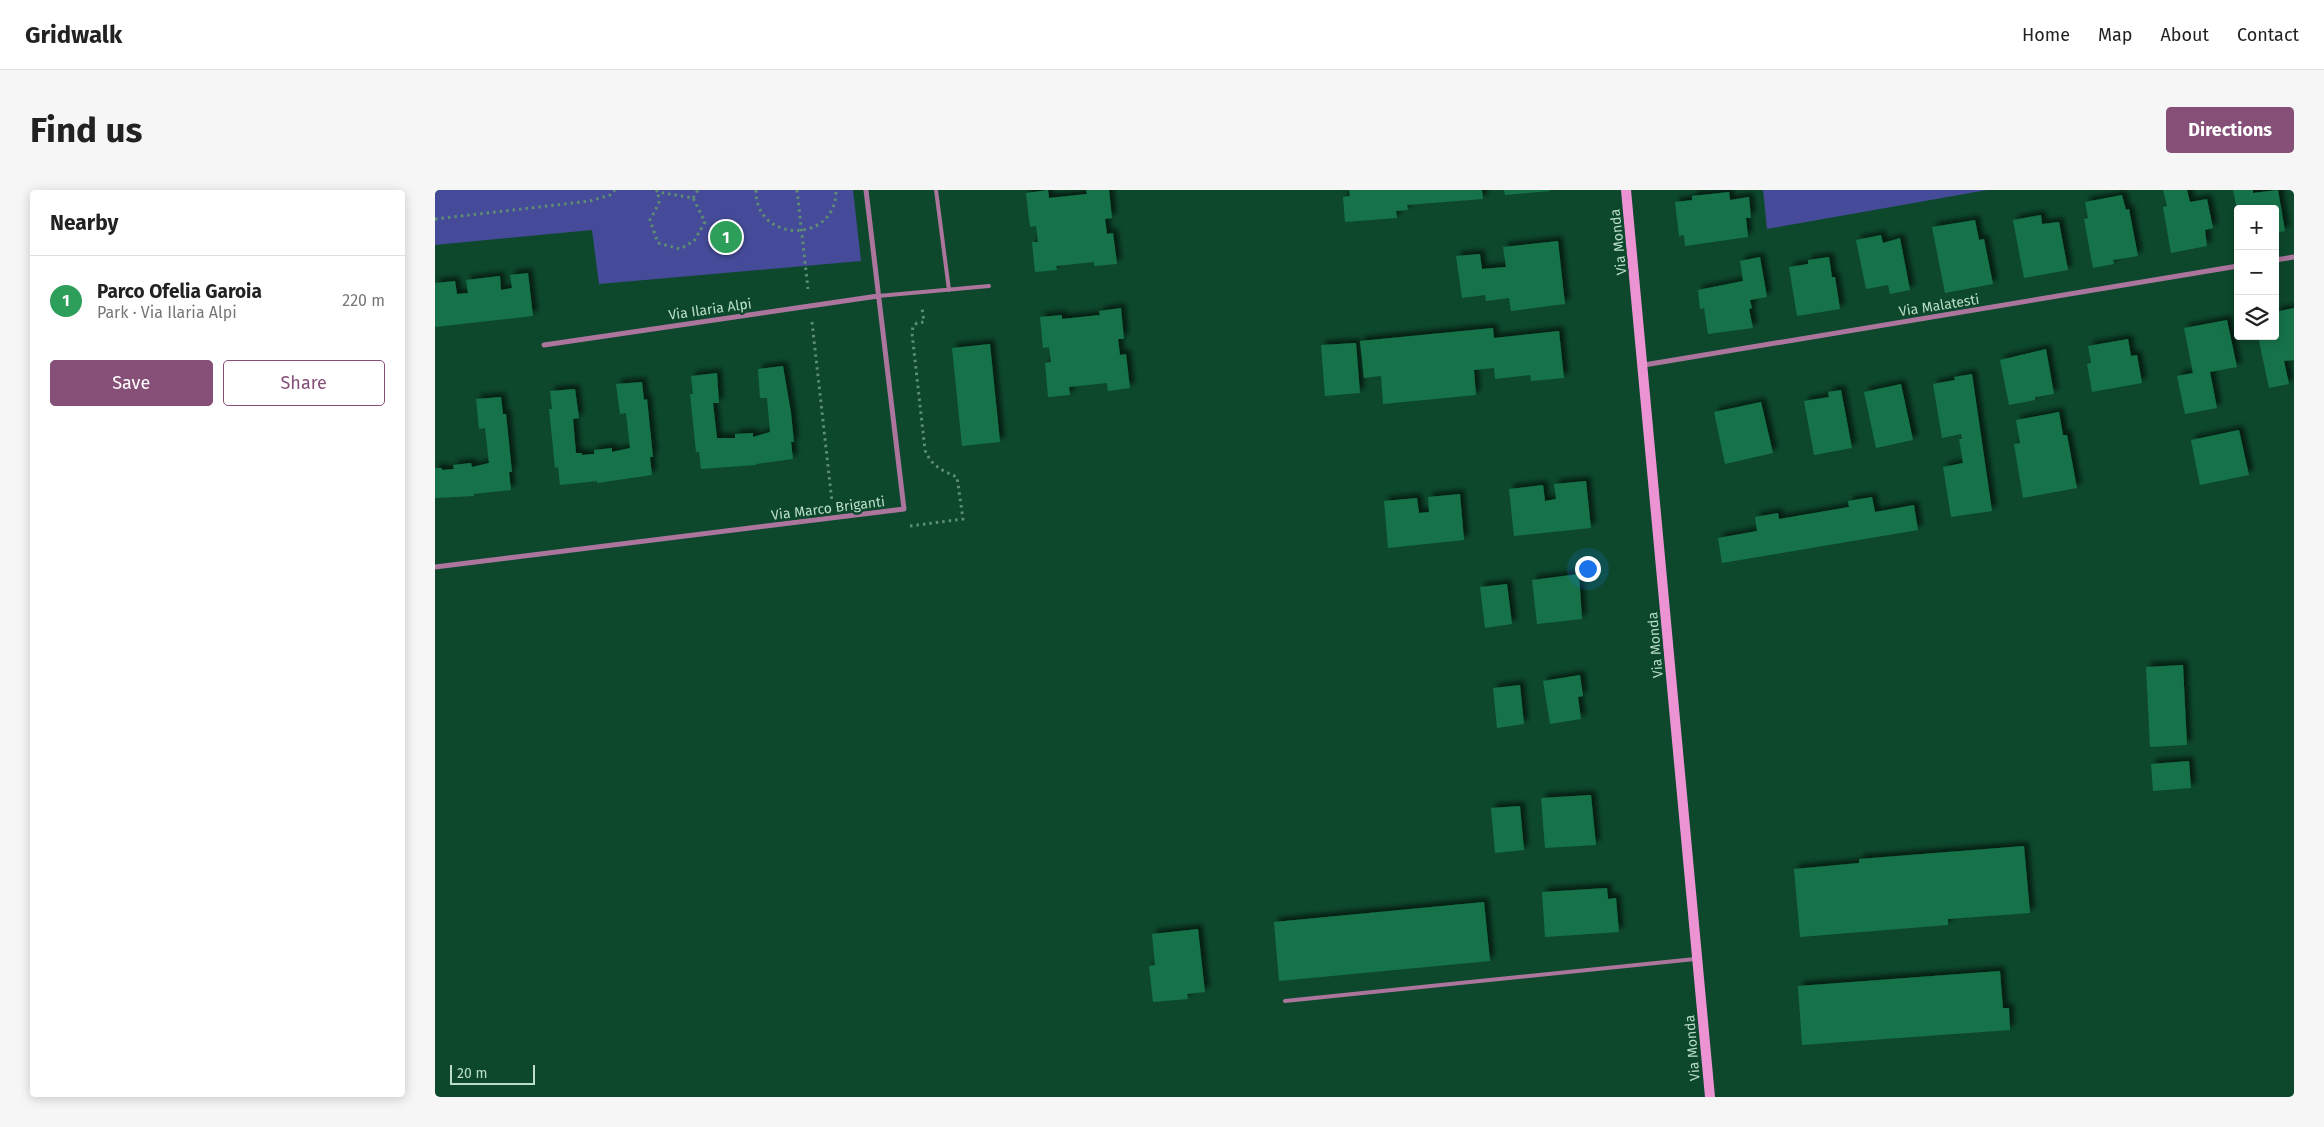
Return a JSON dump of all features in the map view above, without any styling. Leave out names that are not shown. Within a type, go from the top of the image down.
[{"type":"main road","name":"Via Monda","points":[[1626,190],[1644,365],[1710,1097]]},
{"type":"street","name":"Via Marco Briganti","points":[[435,567],[904,509],[866,190]]},
{"type":"street","points":[[2279,259],[2294,257]]},
{"type":"street","name":"Via Malatesti","points":[[1644,365],[2234,267]]},
{"type":"street","name":"Via Ilaria Alpi","points":[[544,345],[879,296]]},
{"type":"lane","points":[[935,190],[949,290]]},
{"type":"lane","points":[[879,296],[989,286]]},
{"type":"lane","points":[[1285,1001],[1697,958]]},
{"type":"path","points":[[435,219],[590,201],[610,195],[615,190]]},
{"type":"path","points":[[693,198],[698,190]]},
{"type":"path","points":[[755,190],[758,206],[765,217],[775,226],[788,231],[801,231],[813,228],[825,220],[832,209],[836,190]]},
{"type":"path","points":[[797,190],[831,492]]},
{"type":"path","points":[[657,191],[693,198],[705,222],[694,241],[680,248],[658,243],[650,220],[659,203],[657,191]]},
{"type":"path","points":[[904,526],[963,519],[957,477],[937,467],[928,458],[925,450],[912,333],[913,326],[924,322],[921,292]]},
{"type":"shaded area","points":[[435,190],[853,190],[861,261],[599,284],[592,230],[435,245]]},
{"type":"shaded area","points":[[1763,190],[1987,190],[1767,229]]},
{"type":"building","points":[[1048,190],[1049,198],[1087,194],[1086,190],[1109,190],[1112,218],[1105,219],[1107,234],[1113,233],[1117,264],[1094,266],[1094,262],[1056,266],[1057,270],[1035,272],[1032,242],[1038,242],[1036,226],[1030,227],[1026,193]]},
{"type":"building","points":[[1349,190],[1482,190],[1483,199],[1407,205],[1408,210],[1396,211],[1397,218],[1345,222],[1343,197],[1350,196]]},
{"type":"building","points":[[1504,190],[1550,190],[1550,191],[1505,195]]},
{"type":"building","points":[[2163,190],[2187,190],[2190,202],[2207,199],[2213,228],[2205,230],[2207,246],[2171,253],[2163,207],[2167,206]]},
{"type":"building","points":[[2233,190],[2253,190],[2253,193],[2278,190],[2285,231],[2279,232],[2279,205],[2236,205]]},
{"type":"building","points":[[1729,192],[1730,200],[1749,197],[1751,218],[1746,218],[1748,237],[1685,246],[1684,235],[1679,236],[1675,202],[1692,200],[1692,196]]},
{"type":"building","points":[[2122,195],[2126,210],[2129,209],[2138,256],[2113,260],[2114,264],[2093,268],[2084,219],[2088,218],[2085,202]]},
{"type":"building","points":[[2041,215],[2042,224],[2059,222],[2068,270],[2024,278],[2013,220]]},
{"type":"building","points":[[1975,220],[1979,240],[1984,239],[1993,284],[1945,293],[1932,227]]},
{"type":"building","points":[[1881,235],[1883,243],[1900,238],[1910,290],[1890,294],[1888,285],[1866,289],[1856,240]]},
{"type":"building","points":[[1558,241],[1565,304],[1511,311],[1509,298],[1486,301],[1485,295],[1462,298],[1456,256],[1480,254],[1482,269],[1506,267],[1503,247]]},
{"type":"building","points":[[1760,257],[1767,297],[1750,300],[1752,308],[1749,309],[1753,328],[1708,334],[1704,308],[1700,309],[1698,290],[1743,281],[1740,261]]},
{"type":"building","points":[[1829,257],[1832,277],[1835,277],[1840,309],[1797,316],[1789,267],[1808,264],[1808,260]]},
{"type":"building","points":[[528,273],[533,316],[435,327],[435,283],[455,281],[457,294],[468,293],[466,280],[500,276],[501,290],[512,288],[510,275]]},
{"type":"building","points":[[1121,308],[1124,339],[1118,339],[1120,355],[1126,354],[1130,388],[1108,391],[1107,383],[1069,387],[1070,395],[1048,397],[1045,363],[1051,362],[1049,347],[1043,348],[1040,317],[1062,315],[1062,319],[1100,315],[1099,311]]},
{"type":"building","points":[[2294,308],[2294,360],[2284,361],[2289,384],[2269,388],[2259,340],[2279,340],[2279,311]]},
{"type":"building","points":[[2227,320],[2237,367],[2210,372],[2217,408],[2185,414],[2177,376],[2193,373],[2184,328]]},
{"type":"building","points":[[1493,328],[1494,338],[1559,331],[1564,378],[1531,381],[1530,375],[1495,379],[1494,368],[1474,370],[1476,395],[1383,404],[1381,376],[1364,378],[1360,341]]},
{"type":"building","points":[[2128,339],[2131,356],[2137,355],[2142,383],[2092,392],[2087,364],[2091,363],[2088,346]]},
{"type":"building","points":[[1356,343],[1360,393],[1325,396],[1321,345]]},
{"type":"building","points":[[990,344],[1000,442],[962,446],[952,348]]},
{"type":"building","points":[[2046,349],[2054,394],[2035,397],[2035,400],[2009,405],[2000,360]]},
{"type":"building","points":[[783,366],[791,413],[794,442],[791,442],[793,459],[756,465],[701,469],[699,452],[696,452],[690,394],[693,394],[691,376],[717,373],[719,403],[713,403],[717,438],[735,438],[735,434],[753,433],[753,437],[770,432],[767,398],[760,398],[758,369]]},
{"type":"building","points":[[1972,374],[1992,511],[1951,517],[1943,467],[1963,463],[1959,439],[1962,439],[1961,434],[1942,438],[1933,384],[1955,380],[1954,377]]},
{"type":"building","points":[[642,382],[644,400],[647,399],[653,457],[650,457],[652,475],[597,483],[597,481],[560,485],[558,467],[555,468],[549,409],[552,409],[550,391],[575,389],[579,418],[573,419],[576,453],[582,453],[582,455],[594,454],[594,450],[612,448],[612,452],[630,448],[626,413],[620,414],[616,384]]},
{"type":"building","points":[[1901,384],[1913,440],[1876,448],[1864,392]]},
{"type":"building","points":[[1841,390],[1852,448],[1814,455],[1804,401],[1829,397],[1828,392]]},
{"type":"building","points":[[501,397],[503,414],[506,414],[512,472],[509,472],[511,490],[474,494],[474,496],[435,498],[435,468],[442,468],[442,470],[454,469],[453,465],[471,463],[472,467],[489,463],[485,428],[479,429],[476,399]]},
{"type":"building","points":[[1761,402],[1773,453],[1725,464],[1714,412]]},
{"type":"building","points":[[2059,412],[2063,435],[2067,435],[2077,488],[2023,498],[2014,444],[2020,443],[2016,420]]},
{"type":"building","points":[[2239,430],[2249,475],[2200,485],[2191,440]]},
{"type":"building","points":[[1586,481],[1591,528],[1514,536],[1509,489],[1543,485],[1545,501],[1556,499],[1554,484]]},
{"type":"building","points":[[1460,494],[1464,540],[1388,548],[1384,501],[1417,498],[1419,513],[1429,512],[1428,497]]},
{"type":"building","points":[[1872,497],[1875,512],[1914,505],[1918,530],[1722,563],[1718,538],[1757,531],[1755,517],[1778,513],[1779,519],[1849,507],[1848,501]]},
{"type":"building","points":[[1579,574],[1582,619],[1537,624],[1532,580]]},
{"type":"building","points":[[1507,584],[1512,624],[1485,628],[1480,587]]},
{"type":"building","points":[[2183,665],[2187,745],[2150,747],[2146,667]]},
{"type":"building","points":[[1580,675],[1583,696],[1578,697],[1581,719],[1550,724],[1543,681]]},
{"type":"building","points":[[1520,685],[1524,724],[1497,728],[1493,688]]},
{"type":"building","points":[[2189,761],[2191,788],[2153,791],[2151,764]]},
{"type":"building","points":[[1591,795],[1596,845],[1545,848],[1541,798]]},
{"type":"building","points":[[1520,806],[1524,850],[1495,853],[1491,808]]},
{"type":"building","points":[[2024,846],[2030,913],[1948,919],[1948,925],[1800,937],[1794,869],[1859,863],[1859,859]]},
{"type":"building","points":[[1607,888],[1608,899],[1616,898],[1619,932],[1545,937],[1542,892]]},
{"type":"building","points":[[1484,902],[1490,961],[1279,981],[1274,922]]},
{"type":"building","points":[[1198,929],[1205,992],[1187,994],[1188,999],[1153,1002],[1149,966],[1155,965],[1152,934]]},
{"type":"building","points":[[2000,971],[2003,1008],[2009,1008],[2010,1030],[1802,1045],[1798,986]]},
{"type":"place","name":"Parco Ofelia Garoia","points":[[726,237]]}]
